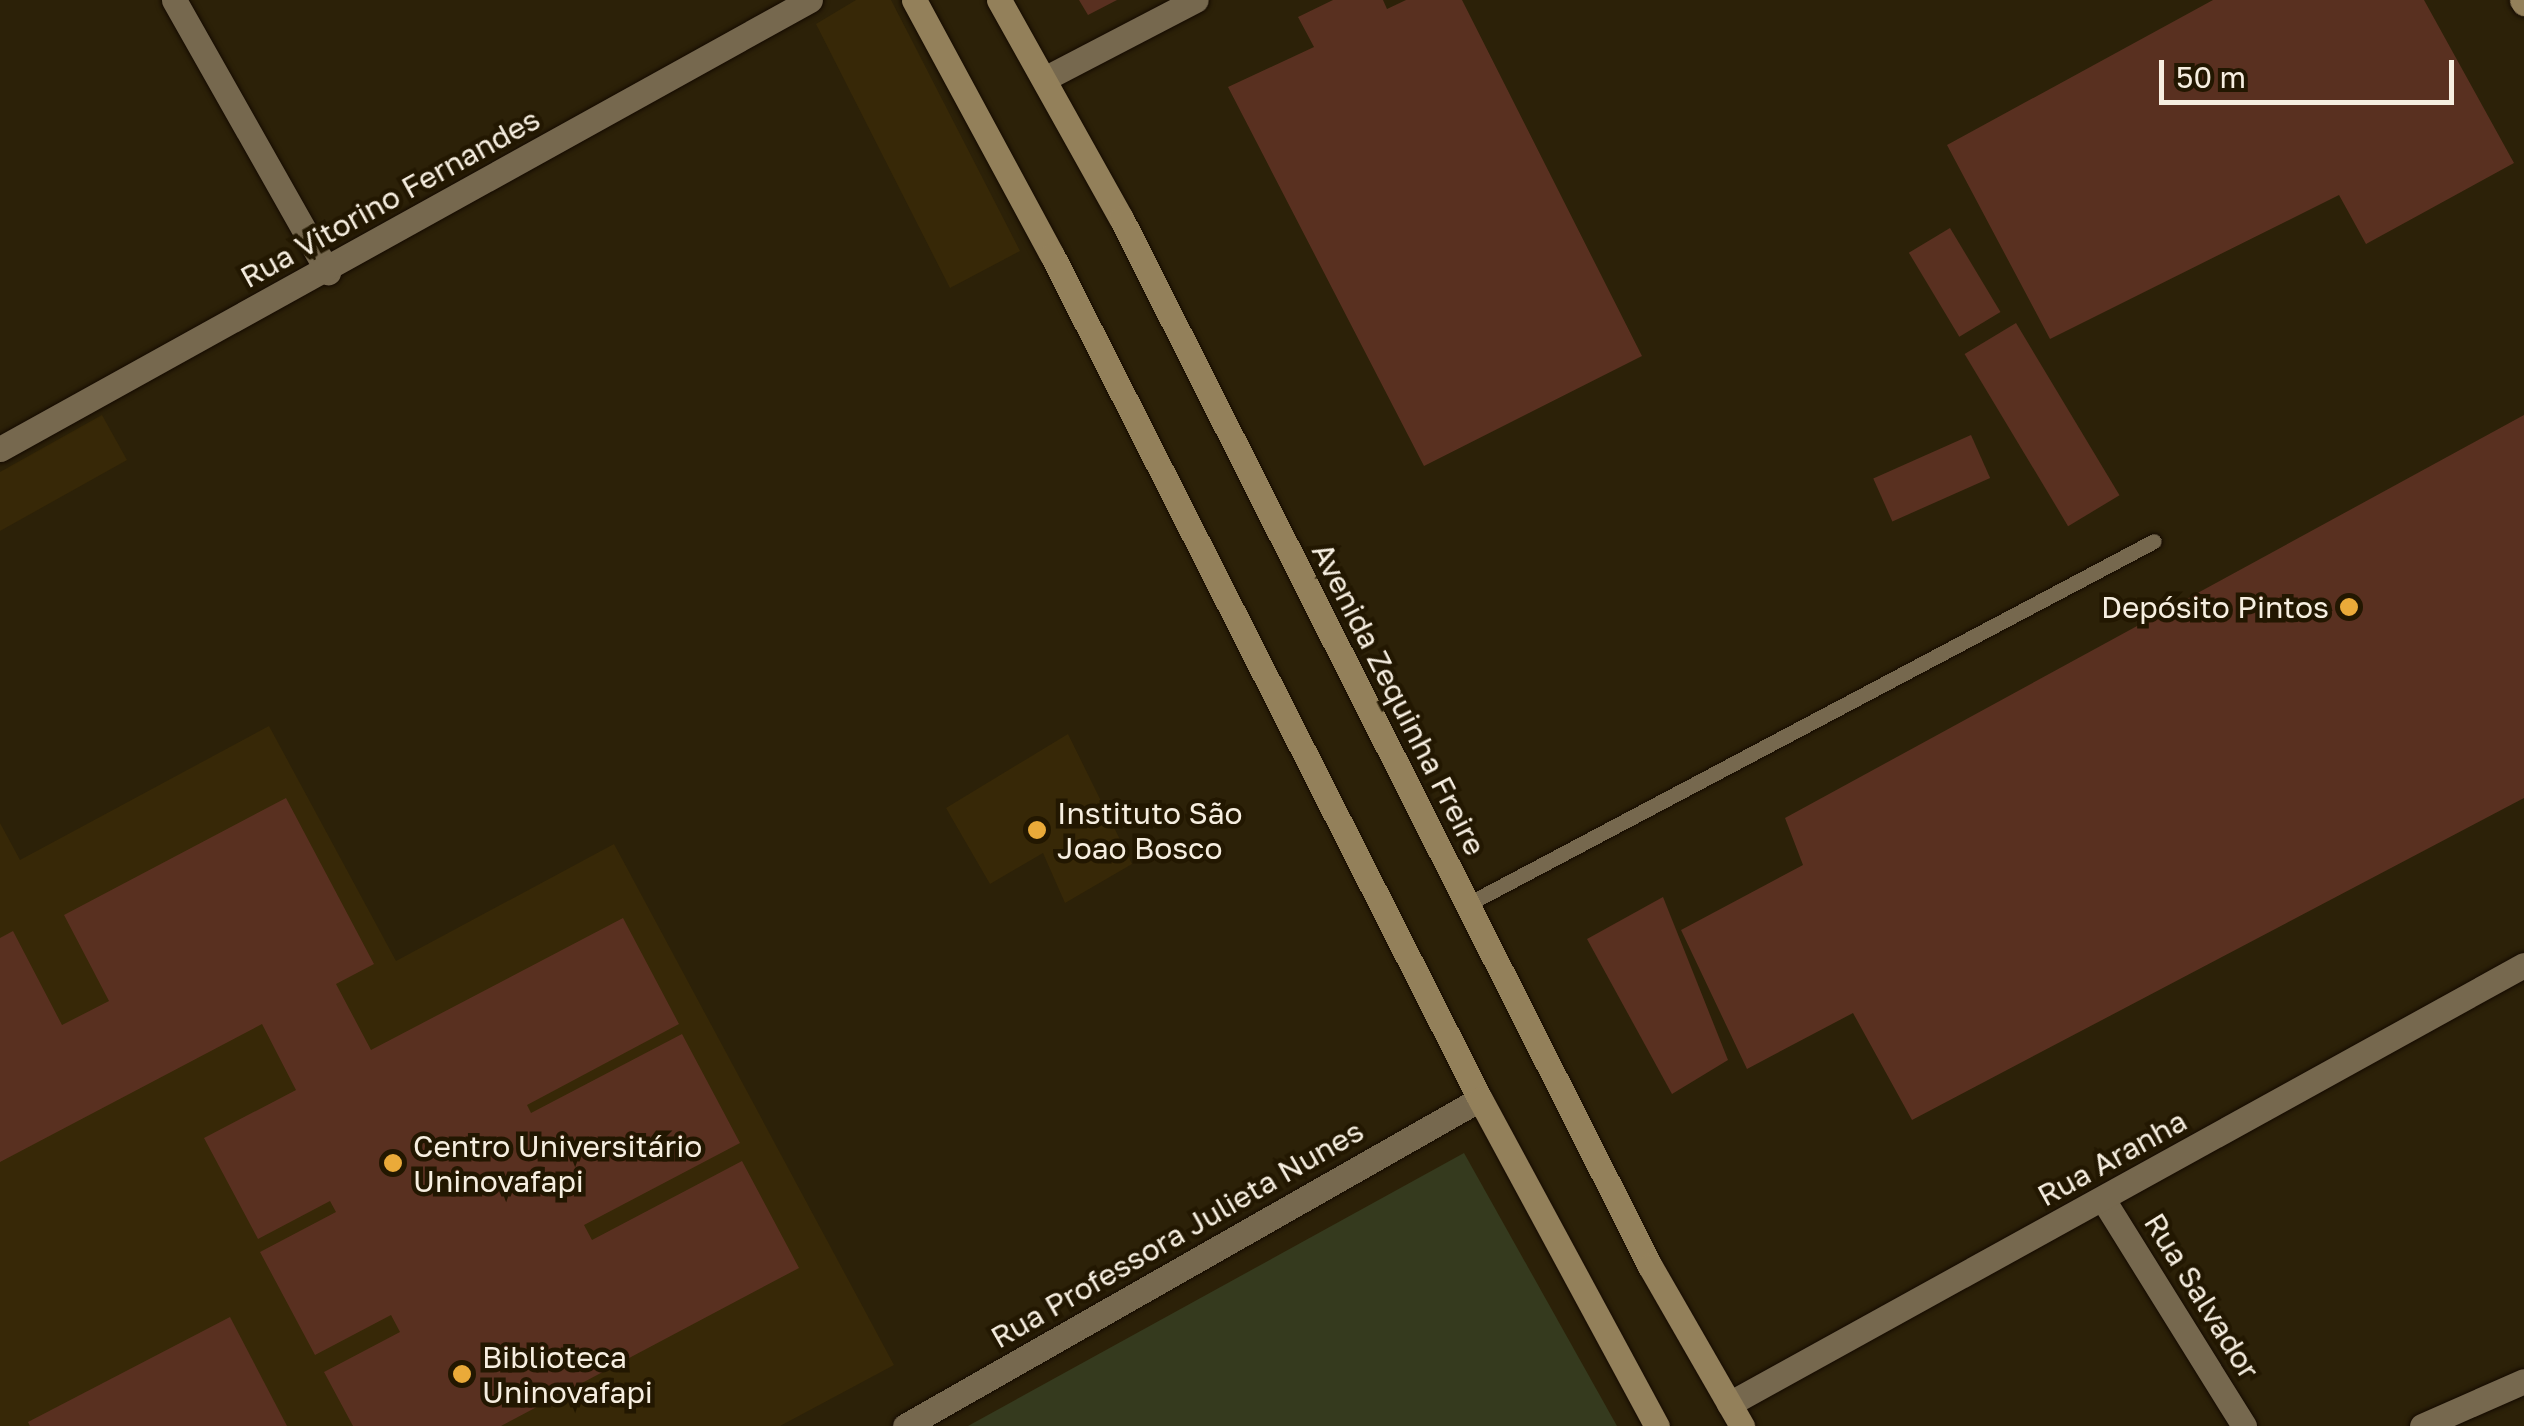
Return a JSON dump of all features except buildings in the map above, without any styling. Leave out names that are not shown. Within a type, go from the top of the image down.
[{"type":"main road","points":[[914,0],[1052,255],[1480,1099],[1657,1426]]},
{"type":"main road","name":"Avenida Zequinha Freire","points":[[999,0],[1121,218],[1650,1266],[1736,1415]]},
{"type":"street","points":[[174,0],[328,272]]},
{"type":"street","name":"Rua Vitorino Fernandes","points":[[0,450],[328,272],[810,0]]},
{"type":"street","points":[[1044,79],[1196,0]]},
{"type":"street","name":"Rua Aranha","points":[[1736,1415],[2104,1200],[2524,965]]},
{"type":"street","name":"Rua Professora Julieta Nunes","points":[[905,1426],[1480,1099]]},
{"type":"street","name":"Rua Salvador","points":[[2104,1200],[2244,1426]]},
{"type":"street","points":[[2422,1426],[2524,1382]]},
{"type":"lane","points":[[1466,905],[2154,541]]},
{"type":"shaded area","points":[[856,0],[891,0],[1020,251],[950,288],[816,24]]},
{"type":"shaded area","points":[[102,415],[127,460],[0,531],[0,472]]},
{"type":"shaded area","name":"Centro Universitário Uninovafapi","points":[[269,726],[396,961],[614,844],[894,1365],[780,1426],[0,1426],[0,823],[20,860]]},
{"type":"shaded area","name":"Instituto São Joao Bosco","points":[[1068,734],[1132,864],[1065,903],[1043,853],[990,884],[946,808]]},
{"type":"green space","points":[[1464,1153],[1617,1426],[968,1426]]},
{"type":"place","name":"Depósito Pintos","points":[[2349,607]]},
{"type":"place","name":"Instituto São Joao Bosco","points":[[1037,830]]},
{"type":"place","name":"Centro Universitário Uninovafapi","points":[[393,1163]]},
{"type":"place","name":"Biblioteca Uninovafapi","points":[[462,1374]]}]
